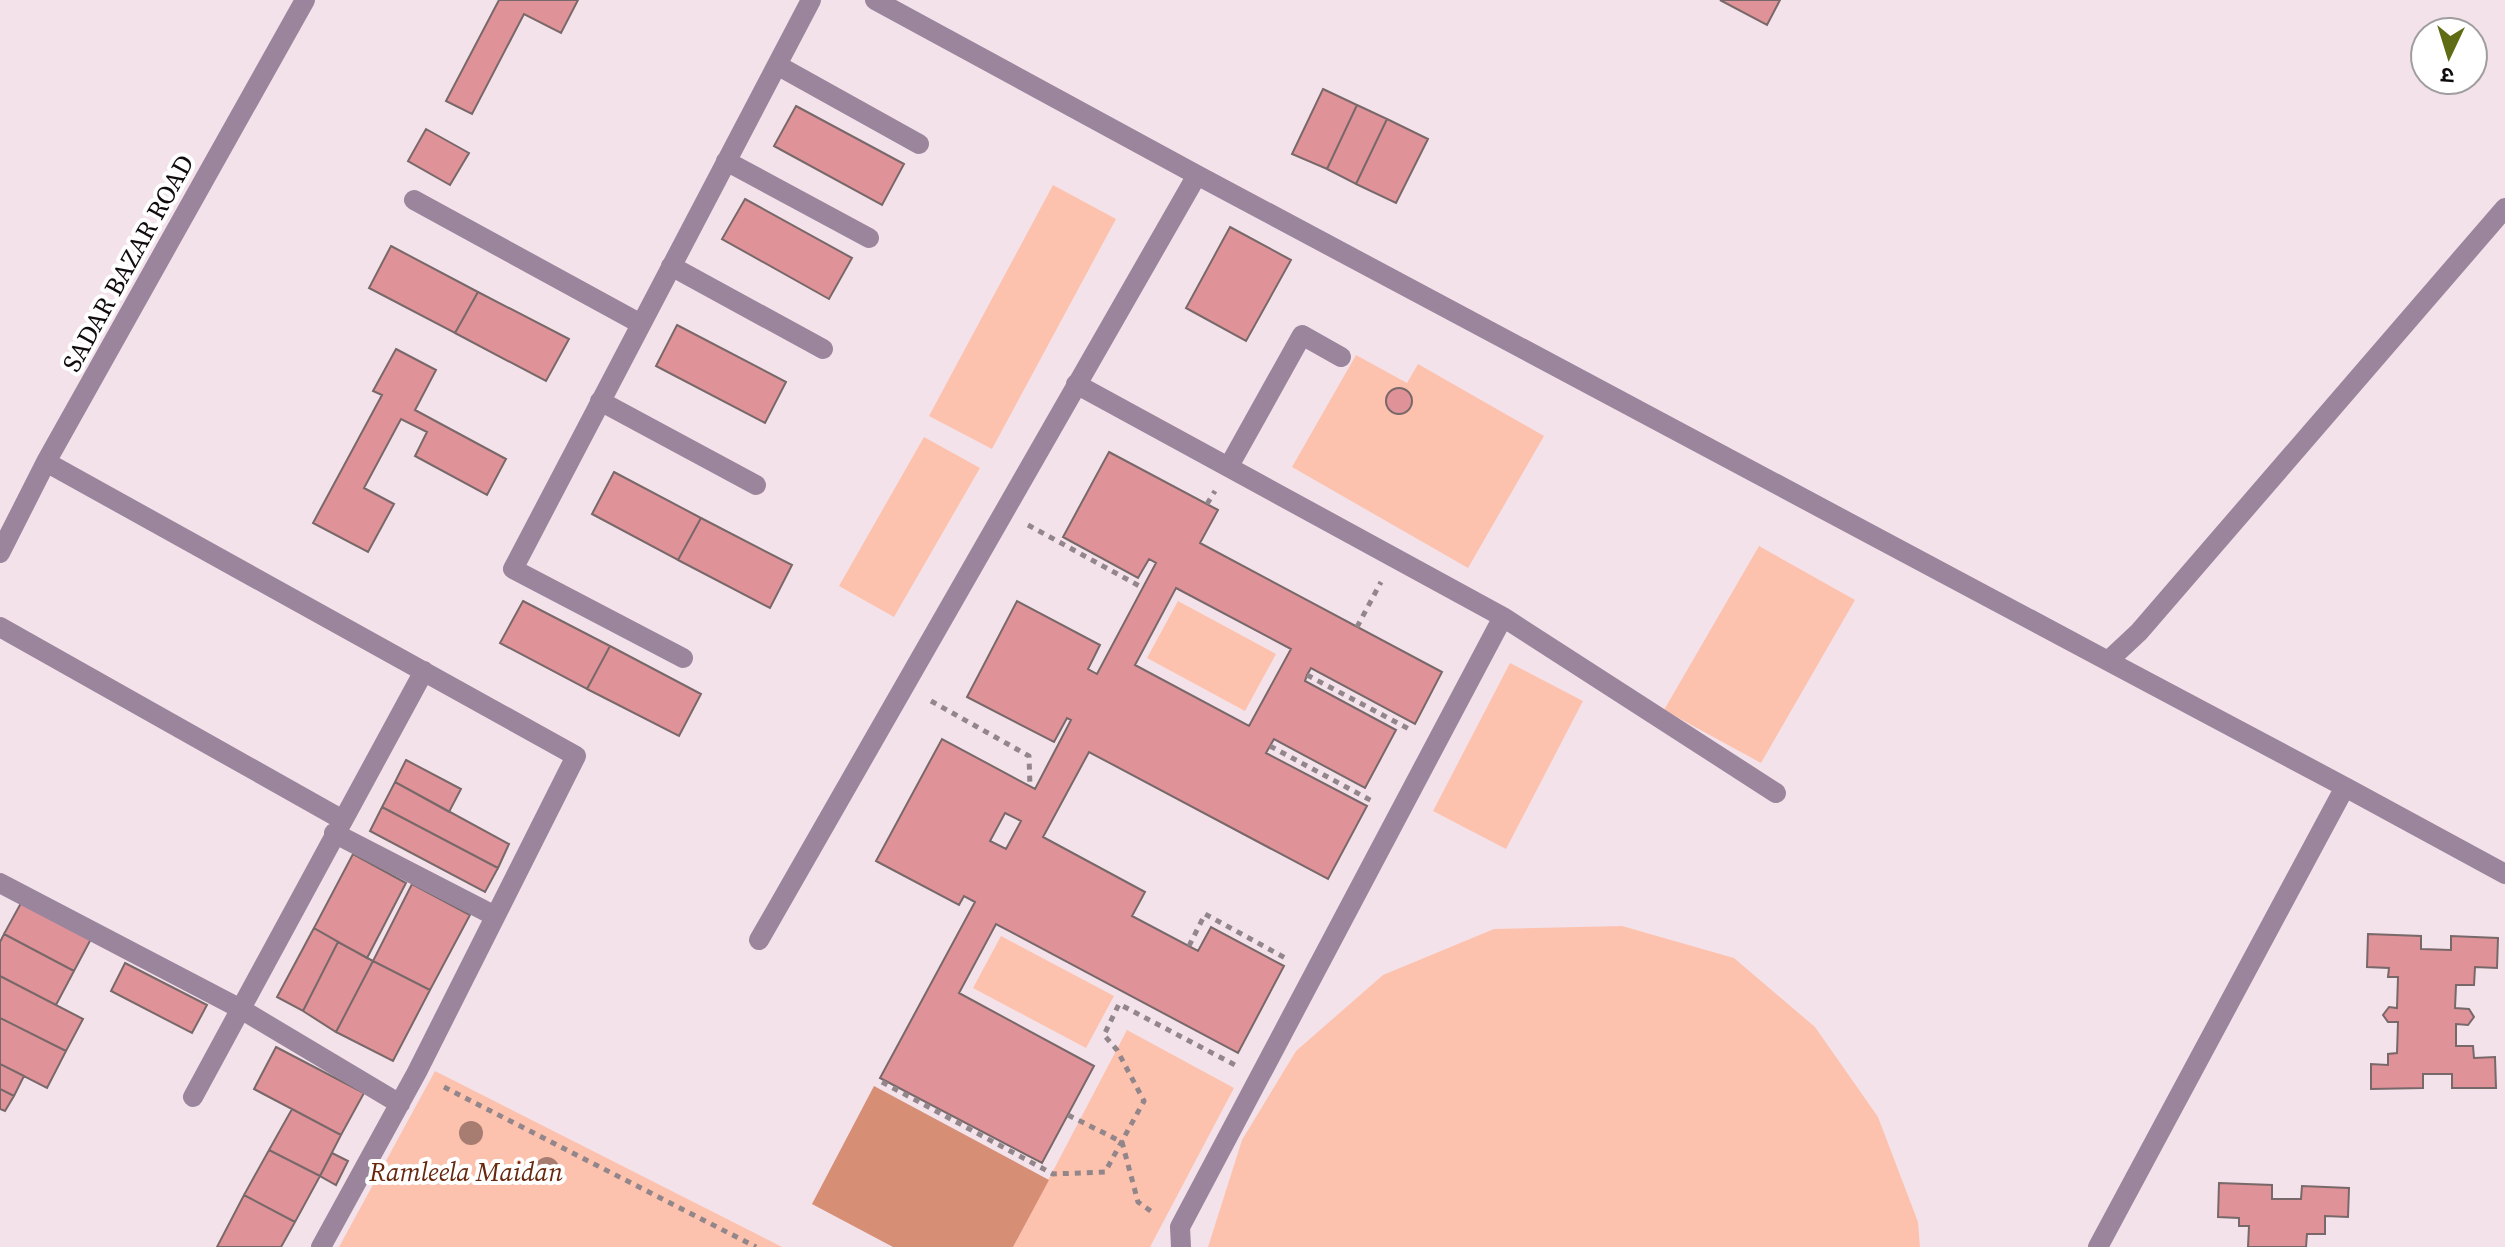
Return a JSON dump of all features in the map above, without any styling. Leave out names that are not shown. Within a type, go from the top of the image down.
[{"type":"street","name":"SADAR BAZAR ROAD","points":[[0,553],[46,462],[305,0]]},
{"type":"street","points":[[683,658],[513,569],[811,0]]},
{"type":"street","points":[[875,0],[2505,874]]},
{"type":"street","points":[[777,65],[919,144]]},
{"type":"street","points":[[726,161],[869,238]]},
{"type":"street","points":[[759,940],[1197,175]]},
{"type":"street","points":[[414,200],[641,324]]},
{"type":"street","points":[[2108,661],[2149,620],[2505,208]]},
{"type":"street","points":[[671,266],[823,349]]},
{"type":"street","points":[[1229,466],[1302,335],[1341,357]]},
{"type":"street","points":[[1076,384],[1503,617],[1776,793]]},
{"type":"street","points":[[600,401],[756,485]]},
{"type":"street","points":[[46,462],[576,756],[400,1104],[321,1247]]},
{"type":"street","points":[[1170,1247],[1181,1237],[1258,1077],[1503,617]]},
{"type":"street","points":[[0,627],[495,916]]},
{"type":"street","points":[[193,1097],[337,826],[424,671]]},
{"type":"street","points":[[2098,1247],[2345,787]]},
{"type":"street","points":[[0,883],[239,1008],[400,1104]]},
{"type":"path","points":[[1003,512],[1143,588]]},
{"type":"path","points":[[1357,627],[1394,557]]},
{"type":"path","points":[[1307,675],[1435,743]]},
{"type":"path","points":[[905,686],[1029,756],[1030,787]]},
{"type":"path","points":[[1270,746],[1397,814]]},
{"type":"path","points":[[1189,946],[1205,914],[1314,972]]},
{"type":"path","points":[[882,1082],[1053,1174],[1105,1172],[1144,1101],[1117,1050],[1104,1035],[1119,1004],[1258,1077]]},
{"type":"path","points":[[437,1096],[443,1086],[756,1247]]},
{"type":"path","points":[[1068,1115],[1122,1142],[1138,1202],[1164,1220],[1181,1237]]},
{"type":"green space","points":[[1053,185],[1116,219],[992,449],[929,416]]},
{"type":"green space","points":[[1356,355],[1407,383],[1418,364],[1544,436],[1468,568],[1292,467]]},
{"type":"green space","points":[[924,437],[980,468],[894,617],[839,586]]},
{"type":"green space","points":[[1759,546],[1855,600],[1761,763],[1664,710]]},
{"type":"green space","points":[[1178,601],[1276,654],[1245,711],[1147,658]]},
{"type":"green space","points":[[1510,663],[1583,701],[1506,849],[1433,811]]},
{"type":"green space","points":[[1622,926],[1734,958],[1815,1027],[1878,1117],[1918,1222],[1920,1247],[1208,1247],[1242,1140],[1296,1051],[1383,975],[1494,929]]},
{"type":"green space","points":[[1001,936],[1114,996],[1086,1048],[973,988]]},
{"type":"green space","points":[[1127,1030],[1234,1088],[1150,1247],[1013,1247]]},
{"type":"green space","name":"Ramleela Maidan","points":[[435,1071],[782,1247],[339,1247]]},
{"type":"shaded area","points":[[874,1086],[1049,1180],[1013,1247],[893,1247],[812,1204]]},
{"type":"building","points":[[499,0],[578,0],[561,33],[524,14],[472,114],[446,101]]},
{"type":"building","points":[[1720,0],[1780,0],[1767,25]]},
{"type":"building","points":[[1323,89],[1357,105],[1327,169],[1292,154]]},
{"type":"building","points":[[1357,105],[1387,119],[1356,184],[1327,169]]},
{"type":"building","points":[[796,106],[904,164],[882,205],[774,146]]},
{"type":"building","points":[[1387,119],[1428,139],[1396,203],[1356,184]]},
{"type":"building","points":[[426,129],[469,153],[450,185],[408,161]]},
{"type":"building","points":[[745,199],[852,258],[829,299],[722,239]]},
{"type":"building","points":[[1230,227],[1291,260],[1246,341],[1186,308]]},
{"type":"building","points":[[391,246],[478,292],[455,333],[369,288]]},
{"type":"building","points":[[478,292],[569,339],[546,381],[455,333]]},
{"type":"building","points":[[677,325],[786,382],[765,423],[656,366]]},
{"type":"building","points":[[396,349],[436,370],[415,410],[506,459],[487,495],[415,456],[427,432],[401,419],[364,488],[394,504],[368,552],[313,523],[382,395],[373,391]]},
{"type":"building","points":[[1399,388],[1408,392],[1412,401],[1408,410],[1399,414],[1390,410],[1386,401],[1390,392]]},
{"type":"building","points":[[1109,452],[1218,510],[1200,543],[1442,672],[1415,724],[1311,668],[1307,675],[1305,681],[1396,730],[1365,788],[1274,739],[1266,753],[1367,806],[1328,879],[1089,752],[1043,837],[1145,892],[1132,916],[1198,951],[1211,927],[1284,966],[1238,1053],[996,924],[959,993],[1094,1066],[1042,1163],[880,1078],[975,902],[964,896],[959,905],[876,861],[942,739],[1035,789],[1071,720],[1067,718],[1054,742],[967,697],[1017,601],[1100,645],[1088,669],[1097,674],[1156,563],[1149,559],[1138,578],[1063,537]],"holes":[[[1176,588],[1291,649],[1249,726],[1135,665]],[[1005,813],[1021,821],[1006,849],[990,841]]]},
{"type":"building","points":[[614,472],[701,518],[678,560],[592,514]]},
{"type":"building","points":[[701,518],[792,565],[770,608],[678,560]]},
{"type":"building","points":[[523,601],[610,646],[587,689],[500,643]]},
{"type":"building","points":[[610,646],[701,694],[679,736],[587,689]]},
{"type":"building","points":[[406,760],[461,789],[449,812],[395,782]]},
{"type":"building","points":[[395,782],[509,844],[498,868],[382,807]]},
{"type":"building","points":[[382,807],[498,868],[485,892],[370,831]]},
{"type":"building","points":[[353,854],[406,883],[367,958],[314,928]]},
{"type":"building","points":[[412,884],[470,915],[430,990],[373,961]]},
{"type":"building","points":[[21,903],[91,939],[74,971],[4,934]]},
{"type":"building","points":[[314,928],[338,942],[303,1011],[277,997]]},
{"type":"building","points":[[4,934],[74,971],[56,1005],[0,976],[0,942]]},
{"type":"building","points":[[2368,934],[2421,936],[2421,949],[2451,950],[2451,936],[2498,938],[2497,968],[2475,967],[2474,985],[2456,985],[2455,1008],[2469,1009],[2474,1017],[2468,1025],[2456,1024],[2456,1046],[2473,1046],[2474,1058],[2495,1057],[2496,1088],[2452,1088],[2452,1074],[2423,1074],[2423,1088],[2371,1089],[2371,1064],[2388,1065],[2388,1054],[2397,1053],[2398,1022],[2388,1022],[2383,1015],[2389,1007],[2397,1008],[2398,977],[2388,977],[2389,968],[2367,967]]},
{"type":"building","points":[[338,942],[373,961],[336,1032],[303,1011]]},
{"type":"building","points":[[373,961],[430,990],[393,1061],[336,1032]]},
{"type":"building","points":[[125,963],[207,1005],[192,1033],[111,991]]},
{"type":"building","points":[[0,976],[83,1019],[66,1051],[0,1018]]},
{"type":"building","points":[[0,1018],[66,1051],[47,1088],[0,1064]]},
{"type":"building","points":[[276,1047],[364,1093],[341,1135],[254,1089]]},
{"type":"building","points":[[0,1064],[24,1076],[14,1096],[0,1089]]},
{"type":"building","points":[[0,1089],[14,1096],[5,1111],[0,1109]]},
{"type":"building","points":[[292,1109],[341,1135],[320,1176],[269,1150]]},
{"type":"building","points":[[269,1150],[320,1176],[295,1222],[244,1195]]},
{"type":"building","points":[[332,1153],[348,1161],[336,1185],[320,1176]]},
{"type":"building","points":[[2219,1183],[2272,1185],[2272,1199],[2301,1199],[2302,1186],[2349,1188],[2348,1217],[2325,1216],[2325,1234],[2307,1234],[2306,1247],[2248,1247],[2249,1226],[2239,1226],[2239,1218],[2218,1217]]},
{"type":"building","points":[[244,1195],[295,1222],[281,1247],[217,1247]]}]
